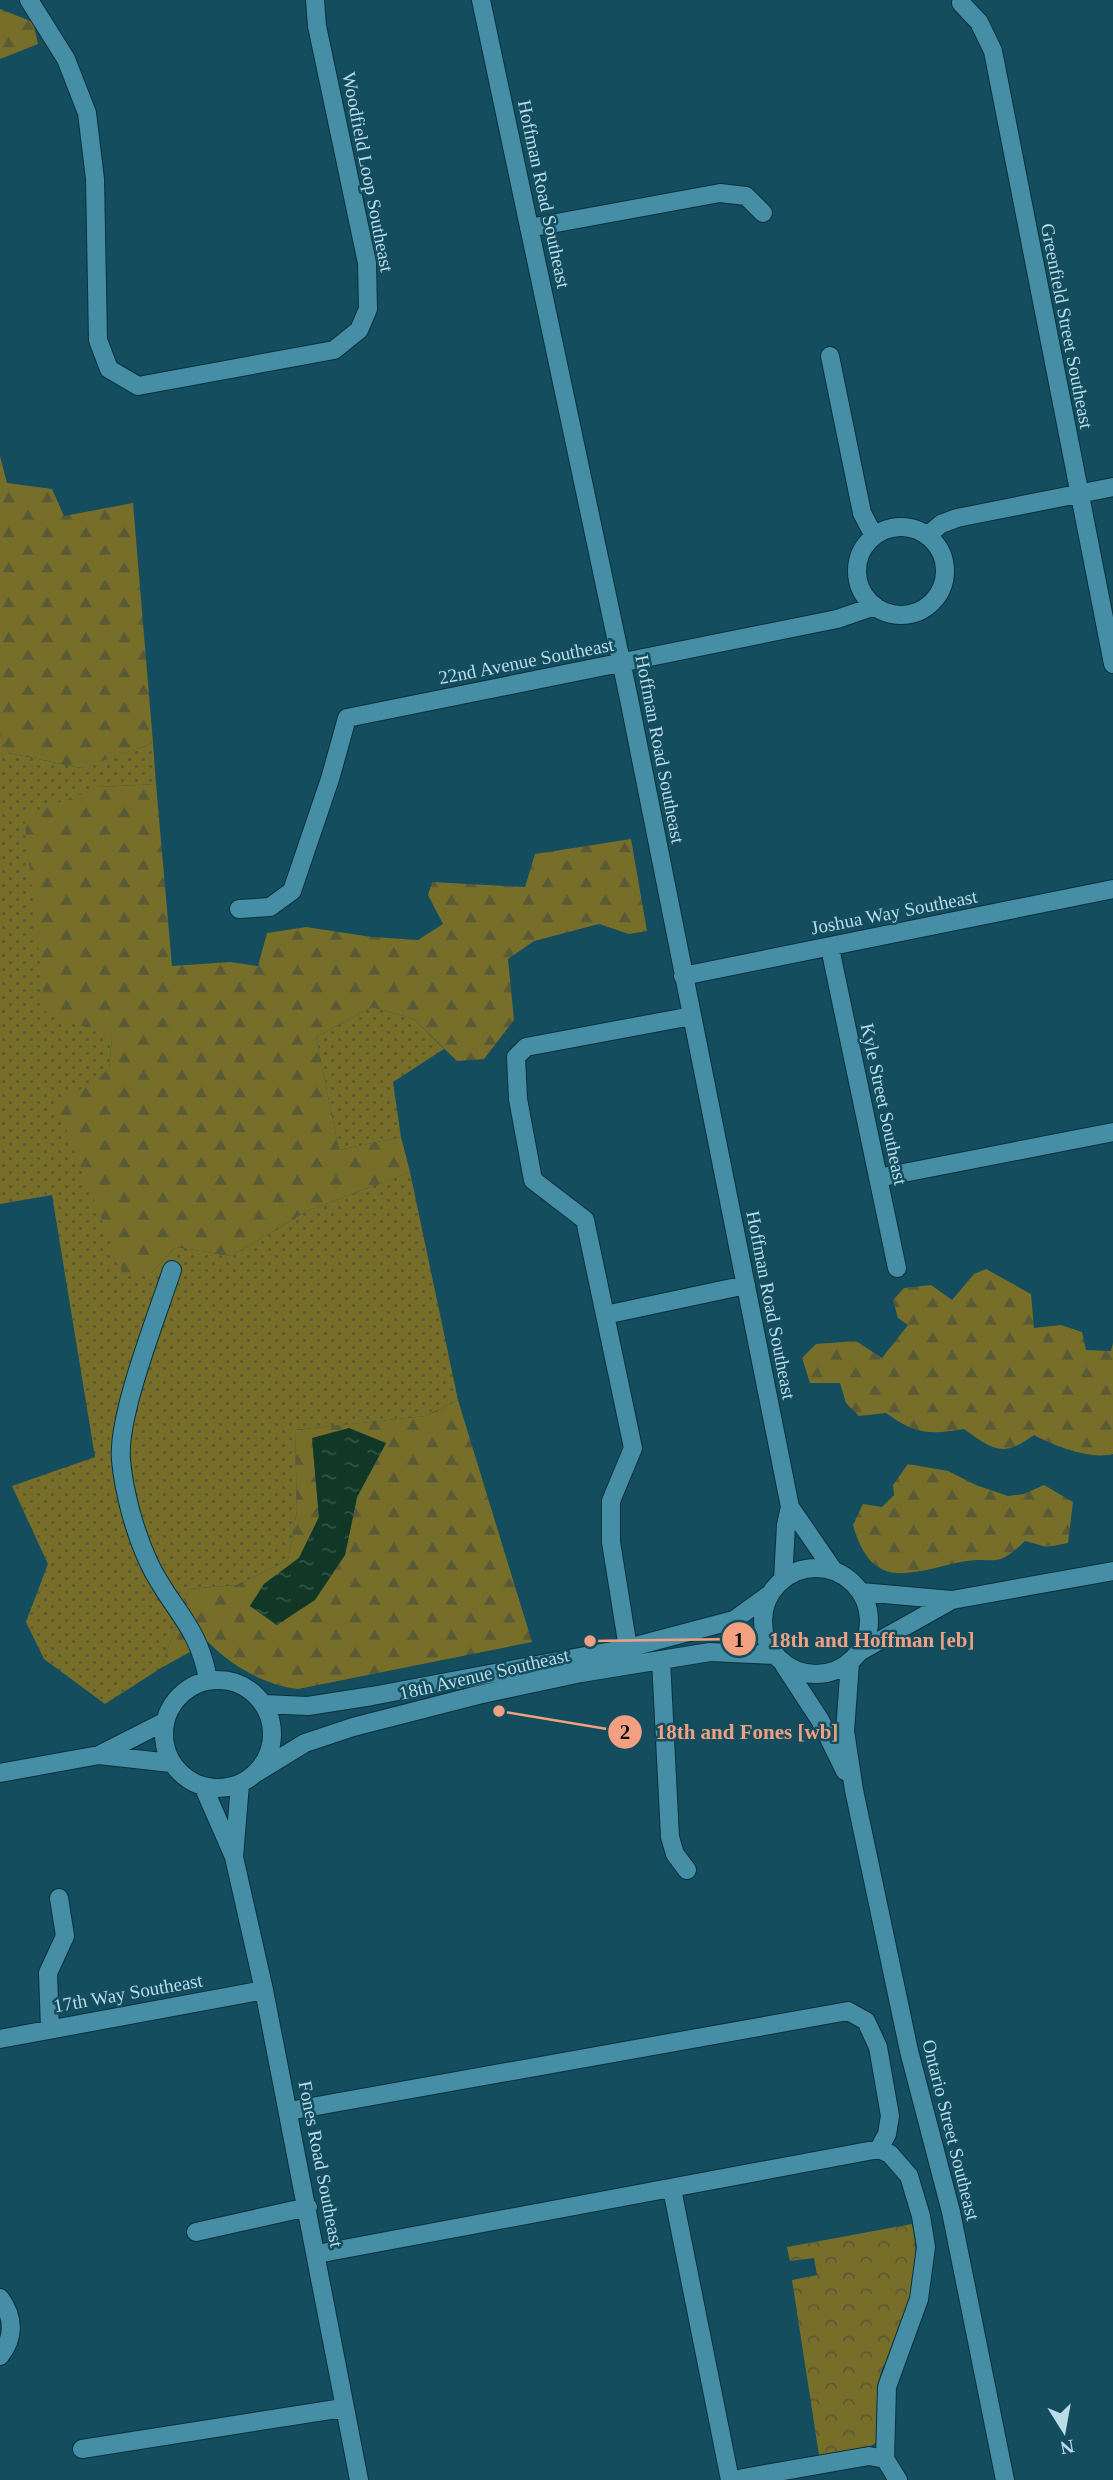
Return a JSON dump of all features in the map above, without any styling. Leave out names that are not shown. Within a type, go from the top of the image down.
[{"type":"street","name":"Woodfield Loop Southeast","points":[[29,0],[66,59],[87,113],[95,179],[98,340],[109,369],[138,386],[334,350],[359,330],[368,309],[366,263],[317,26],[315,0]]},
{"type":"street","name":"Hoffman Road Southeast","points":[[481,0],[621,664],[790,1507],[834,1571]]},
{"type":"street","name":"Greenfield Street Southeast","points":[[961,3],[979,22],[993,51],[1113,664]]},
{"type":"street","points":[[529,228],[720,193],[746,196],[763,213]]},
{"type":"street","points":[[830,356],[862,513],[874,536]]},
{"type":"street","points":[[928,536],[941,524],[957,518],[1113,487]]},
{"type":"street","points":[[895,528],[918,530],[928,536],[942,553],[945,565],[945,576],[937,597],[919,611],[908,614],[885,612],[875,606],[861,588],[858,566],[860,555],[874,536],[895,528]]},
{"type":"street","name":"22nd Avenue Southeast","points":[[239,909],[270,908],[292,891],[330,779],[347,718],[837,619],[875,606]]},
{"type":"street","name":"Joshua Way Southeast","points":[[683,976],[1113,889]]},
{"type":"street","name":"Kyle Street Southeast","points":[[830,947],[897,1268]]},
{"type":"street","points":[[628,1648],[611,1542],[611,1502],[634,1448],[585,1220],[533,1180],[518,1099],[516,1057],[526,1047],[692,1016]]},
{"type":"street","points":[[878,1178],[1113,1132]]},
{"type":"street","points":[[172,1270],[123,1428],[121,1460],[134,1521],[149,1563],[204,1652],[208,1680]]},
{"type":"street","points":[[605,1315],[746,1285]]},
{"type":"street","name":"Hoffman Road Southeast","points":[[783,1580],[786,1525],[790,1507]]},
{"type":"street","points":[[855,1657],[870,1623],[869,1609],[861,1592],[849,1579],[834,1571],[816,1568],[799,1571],[783,1580],[771,1594],[763,1626],[779,1659],[801,1672],[827,1674],[952,1600]]},
{"type":"street","points":[[861,1592],[952,1600],[1113,1572]]},
{"type":"street","name":"18th Avenue Southeast","points":[[264,1704],[308,1706],[628,1648],[734,1620],[771,1594]]},
{"type":"street","name":"18th Avenue Southeast","points":[[256,1773],[305,1743],[353,1727],[478,1695],[581,1673],[710,1652],[779,1659]]},
{"type":"street","name":"Ontario Street Southeast","points":[[855,1657],[845,1731],[854,1790],[909,2050],[951,2212],[1005,2480]]},
{"type":"street","name":"Ontario Street Southeast","points":[[779,1659],[820,1720],[854,1790]]},
{"type":"street","points":[[661,1660],[670,1837],[675,1854],[687,1870]]},
{"type":"street","points":[[208,1680],[230,1680],[249,1689],[264,1704],[271,1722],[272,1740],[267,1758],[256,1773],[240,1784],[221,1788],[203,1786],[185,1777],[171,1763],[164,1743],[164,1722],[173,1702],[188,1688],[208,1680]]},
{"type":"street","points":[[0,1773],[99,1755],[164,1722]]},
{"type":"street","points":[[99,1755],[171,1763]]},
{"type":"street","name":"Fones Road Southeast","points":[[234,1857],[240,1784]]},
{"type":"street","name":"Fones Road Southeast","points":[[203,1786],[234,1857],[264,1990],[359,2480]]},
{"type":"street","points":[[50,2029],[48,1973],[65,1937],[58,1898]]},
{"type":"street","name":"17th Way Southeast","points":[[0,2039],[264,1990]]},
{"type":"street","points":[[289,2111],[848,2011],[866,2021],[878,2047],[890,2116],[887,2134],[879,2149]]},
{"type":"street","points":[[317,2254],[879,2149],[890,2154],[909,2176],[921,2216],[926,2247],[919,2300],[887,2388],[885,2459],[898,2480]]},
{"type":"street","points":[[672,2189],[731,2480],[857,2457],[885,2459]]},
{"type":"street","points":[[196,2232],[308,2207]]},
{"type":"street","points":[[0,2298],[9,2313],[12,2330],[7,2346],[0,2356]]},
{"type":"street","points":[[82,2449],[343,2408]]},
{"type":"green space","points":[[0,9],[33,22],[38,44],[0,59]]},
{"type":"green space","points":[[0,456],[7,483],[52,489],[64,516],[133,503],[153,743],[82,768],[9,753],[0,733]]},
{"type":"green space","points":[[0,733],[9,753],[81,768],[153,743],[156,784],[100,787],[112,1038],[109,1069],[151,1273],[176,1247],[231,1256],[307,1211],[410,1172],[458,1400],[426,1416],[295,1430],[297,1511],[288,1560],[237,1585],[189,1589],[161,1668],[105,1704],[44,1659],[26,1622],[48,1564],[12,1486],[95,1457],[52,1195],[0,1204]]},
{"type":"green space","points":[[156,784],[172,966],[230,962],[258,966],[267,933],[306,927],[372,937],[418,940],[443,924],[428,895],[432,882],[525,887],[535,854],[631,839],[647,931],[629,934],[599,924],[534,941],[508,959],[514,1020],[484,1059],[457,1061],[414,1019],[372,1007],[316,1037],[339,1150],[401,1137],[410,1172],[307,1211],[231,1256],[176,1247],[151,1273],[124,1277],[57,1106],[109,1069],[112,1038],[45,1011],[24,816],[100,787]]},
{"type":"green space","points":[[372,1007],[414,1019],[444,1049],[393,1082],[401,1137],[339,1150],[316,1037]]},
{"type":"green space","points":[[986,1269],[1031,1294],[1034,1328],[1061,1325],[1082,1332],[1086,1350],[1111,1351],[1113,1343],[1113,1454],[1084,1454],[1034,1435],[1006,1449],[991,1446],[964,1429],[932,1432],[914,1429],[886,1413],[859,1416],[846,1403],[840,1383],[810,1383],[802,1358],[816,1344],[856,1341],[882,1358],[908,1325],[898,1318],[893,1300],[904,1288],[931,1285],[952,1300],[974,1274]]},
{"type":"green space","points":[[458,1400],[532,1642],[298,1689],[285,1687],[249,1673],[227,1659],[208,1642],[161,1668],[189,1589],[237,1585],[288,1560],[297,1511],[295,1430],[426,1416]],"holes":[[[312,1438],[386,1443],[357,1497],[345,1555],[277,1625],[250,1606],[264,1584],[299,1558],[319,1517]]]},
{"type":"green space","points":[[908,1464],[948,1471],[976,1485],[1008,1496],[1024,1494],[1044,1485],[1073,1502],[1068,1543],[1047,1547],[1025,1541],[1000,1559],[972,1560],[909,1573],[894,1573],[882,1569],[870,1561],[853,1525],[863,1504],[882,1507],[894,1495],[893,1485]]},
{"type":"green space","points":[[912,2224],[916,2252],[914,2293],[902,2334],[881,2372],[877,2442],[869,2447],[819,2455],[792,2280],[817,2275],[814,2258],[790,2261],[787,2247]]},
{"type":"water","points":[[349,1428],[386,1443],[357,1497],[345,1555],[315,1600],[277,1625],[250,1606],[264,1584],[299,1558],[319,1517],[312,1438]]},
{"type":"place","name":"18th and Hoffman [eb]","points":[[590,1641]]},
{"type":"place","name":"18th and Fones [wb]","points":[[499,1711]]}]
